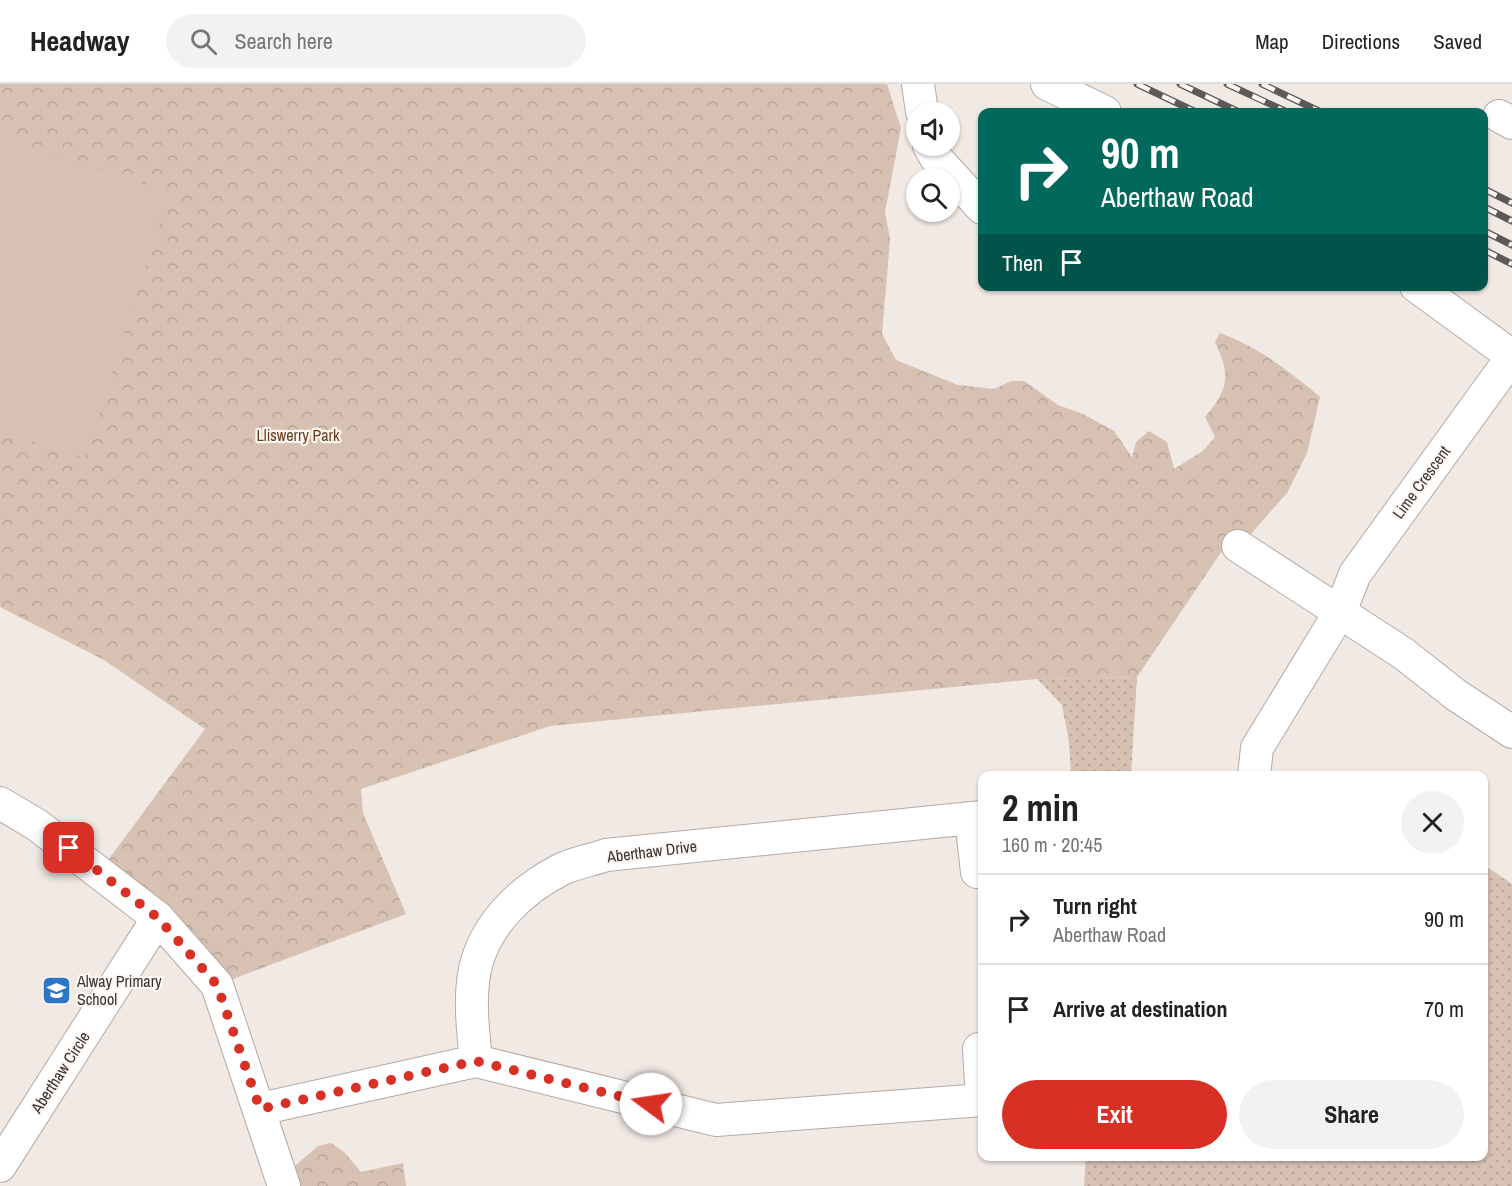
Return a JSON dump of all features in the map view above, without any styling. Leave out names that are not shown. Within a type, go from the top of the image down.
[{"type":"street","points":[[918,84],[921,102]]},
{"type":"street","points":[[1047,84],[1097,108]]},
{"type":"street","points":[[935,156],[978,204]]},
{"type":"street","points":[[1423,291],[1512,357]]},
{"type":"street","name":"Lime Crescent","points":[[1255,771],[1257,748],[1340,612],[1355,574],[1512,357]]},
{"type":"street","points":[[1239,546],[1404,654],[1456,695],[1512,732]]},
{"type":"street","points":[[0,803],[37,825],[158,918],[217,985],[284,1186]]},
{"type":"street","name":"Aberthaw Drive","points":[[476,1061],[472,1016],[474,982],[483,943],[499,919],[529,890],[564,868],[606,855],[977,817],[977,872]]},
{"type":"street","name":"Aberthaw Circle","points":[[0,1166],[158,918]]},
{"type":"street","points":[[260,1109],[476,1061],[716,1120],[978,1100]]},
{"type":"green space","name":"Lliswerry Park","points":[[0,84],[887,84],[901,128],[885,212],[890,239],[882,334],[896,360],[958,385],[994,389],[1011,381],[1024,381],[1058,405],[1083,414],[1114,431],[1132,457],[1136,442],[1149,431],[1167,442],[1174,469],[1203,451],[1215,437],[1205,417],[1219,398],[1225,381],[1224,364],[1215,342],[1220,333],[1273,360],[1320,397],[1307,453],[1287,493],[1250,535],[1232,536],[1137,677],[1037,679],[550,726],[361,789],[363,813],[406,914],[217,985],[100,871],[205,729],[104,660],[0,607]]},
{"type":"green space","points":[[0,138],[169,192],[85,458],[0,431]]},
{"type":"green space","points":[[1137,677],[1131,771],[1071,771],[1069,742],[1062,705],[1037,679]]},
{"type":"green space","points":[[1488,868],[1512,884],[1512,1186],[1084,1186],[1086,1161],[1488,1161]]},
{"type":"green space","points":[[331,1143],[344,1152],[361,1172],[403,1163],[406,1186],[284,1186],[282,1177],[318,1146]]},
{"type":"railway","points":[[1137,84],[1188,108]]},
{"type":"railway","points":[[1180,84],[1231,108]]},
{"type":"railway","points":[[1227,84],[1278,108]]},
{"type":"railway","points":[[1262,84],[1313,108]]},
{"type":"railway","points":[[1488,191],[1512,203]]},
{"type":"railway","points":[[1488,209],[1512,221]]},
{"type":"railway","points":[[1488,233],[1512,245]]},
{"type":"railway","points":[[1488,252],[1512,264]]},
{"type":"place","name":"Alway Primary School","points":[[56,990]]},
{"type":"route","points":[[69,848],[158,918],[217,985],[260,1109],[290,1100],[476,1061],[651,1104]]}]
